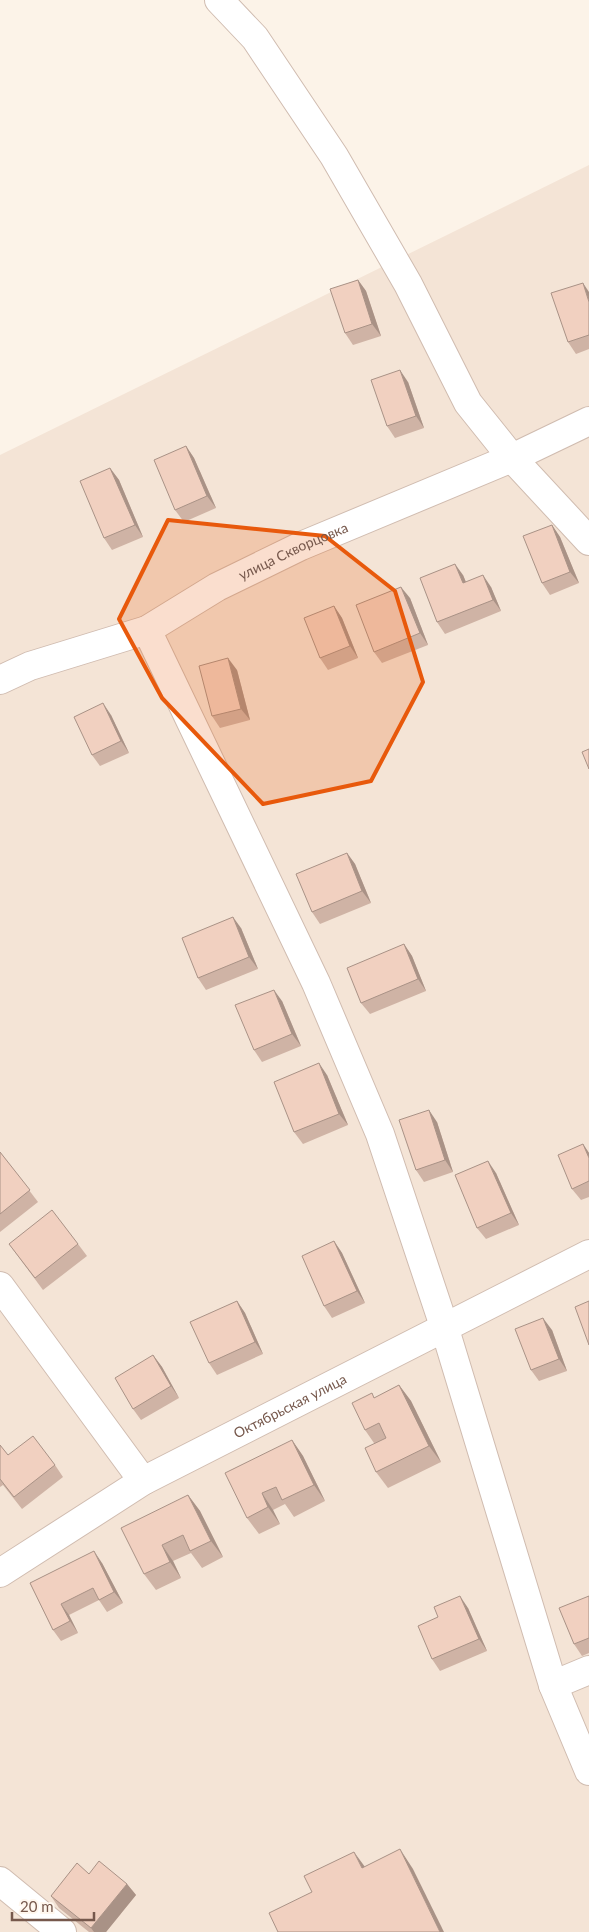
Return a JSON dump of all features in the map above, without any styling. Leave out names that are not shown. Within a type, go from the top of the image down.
[{"type":"street","points":[[219,0],[255,38],[334,156],[408,284],[468,403],[512,458],[589,541]]},
{"type":"street","name":"улица Скворцовка","points":[[0,680],[30,666],[148,630],[217,587],[301,546],[512,458],[589,421]]},
{"type":"street","points":[[148,630],[331,1018],[380,1134],[444,1326],[553,1685],[589,1771]]},
{"type":"street","name":"Октябрьская улица","points":[[0,1573],[143,1481],[444,1326],[589,1254]]},
{"type":"street","points":[[0,1286],[143,1481]]},
{"type":"street","points":[[553,1685],[589,1670]]},
{"type":"street","points":[[0,1881],[54,1930]]},
{"type":"highlighted area","points":[[168,520],[325,536],[395,591],[423,682],[371,781],[263,804],[162,698],[119,619]]},
{"type":"shaded area","points":[[589,165],[589,1932],[0,1932],[0,455]]},
{"type":"building","points":[[358,280],[372,324],[345,333],[330,289]]},
{"type":"building","points":[[583,283],[589,302],[589,335],[568,342],[551,293]]},
{"type":"building","points":[[400,370],[416,416],[387,426],[371,380]]},
{"type":"building","points":[[186,446],[207,496],[175,510],[154,460]]},
{"type":"building","points":[[110,468],[135,525],[104,538],[80,481]]},
{"type":"building","points":[[552,525],[570,572],[542,583],[523,536]]},
{"type":"building","points":[[455,564],[463,583],[483,575],[493,600],[437,622],[420,578]]},
{"type":"building","points":[[401,587],[420,633],[374,652],[356,605]]},
{"type":"building","points":[[334,606],[350,646],[320,658],[304,618]]},
{"type":"building","points":[[228,658],[241,709],[212,716],[199,666]]},
{"type":"building","points":[[103,703],[121,741],[92,755],[74,717]]},
{"type":"building","points":[[589,749],[589,769],[582,752]]},
{"type":"building","points":[[347,853],[362,891],[312,912],[296,874]]},
{"type":"building","points":[[233,917],[249,957],[198,978],[182,938]]},
{"type":"building","points":[[404,944],[418,979],[361,1003],[347,968]]},
{"type":"building","points":[[274,990],[292,1034],[254,1050],[235,1005]]},
{"type":"building","points":[[319,1063],[339,1114],[294,1132],[274,1082]]},
{"type":"building","points":[[429,1110],[445,1160],[416,1170],[399,1120]]},
{"type":"building","points":[[583,1144],[589,1158],[589,1181],[572,1189],[558,1155]]},
{"type":"building","points":[[0,1152],[30,1190],[0,1214]]},
{"type":"building","points":[[488,1161],[511,1213],[477,1228],[455,1175]]},
{"type":"building","points":[[52,1210],[78,1244],[35,1278],[9,1244]]},
{"type":"building","points":[[334,1241],[357,1291],[324,1306],[302,1256]]},
{"type":"building","points":[[237,1301],[255,1342],[209,1363],[190,1322]]},
{"type":"building","points":[[589,1301],[589,1345],[575,1307]]},
{"type":"building","points":[[543,1318],[559,1359],[531,1370],[515,1329]]},
{"type":"building","points":[[153,1355],[171,1386],[133,1409],[115,1378]]},
{"type":"building","points":[[399,1385],[429,1446],[376,1472],[365,1448],[386,1438],[379,1423],[365,1430],[352,1403],[372,1393],[374,1398]]},
{"type":"building","points":[[33,1436],[55,1465],[14,1497],[0,1479],[0,1445],[8,1455]]},
{"type":"building","points":[[292,1440],[314,1485],[282,1500],[276,1487],[262,1493],[268,1507],[247,1518],[225,1473]]},
{"type":"building","points":[[188,1495],[211,1541],[190,1551],[183,1535],[162,1545],[170,1562],[144,1574],[121,1528]]},
{"type":"building","points":[[94,1551],[114,1592],[99,1600],[93,1588],[61,1604],[70,1621],[53,1630],[30,1583]]},
{"type":"building","points":[[460,1596],[479,1639],[432,1659],[418,1626],[438,1617],[434,1607]]},
{"type":"building","points":[[589,1596],[589,1638],[574,1644],[559,1608]]},
{"type":"building","points":[[400,1849],[440,1932],[278,1932],[269,1913],[312,1892],[304,1876],[354,1852],[362,1868]]},
{"type":"building","points":[[99,1861],[127,1884],[91,1928],[51,1896],[77,1863],[89,1874]]}]
